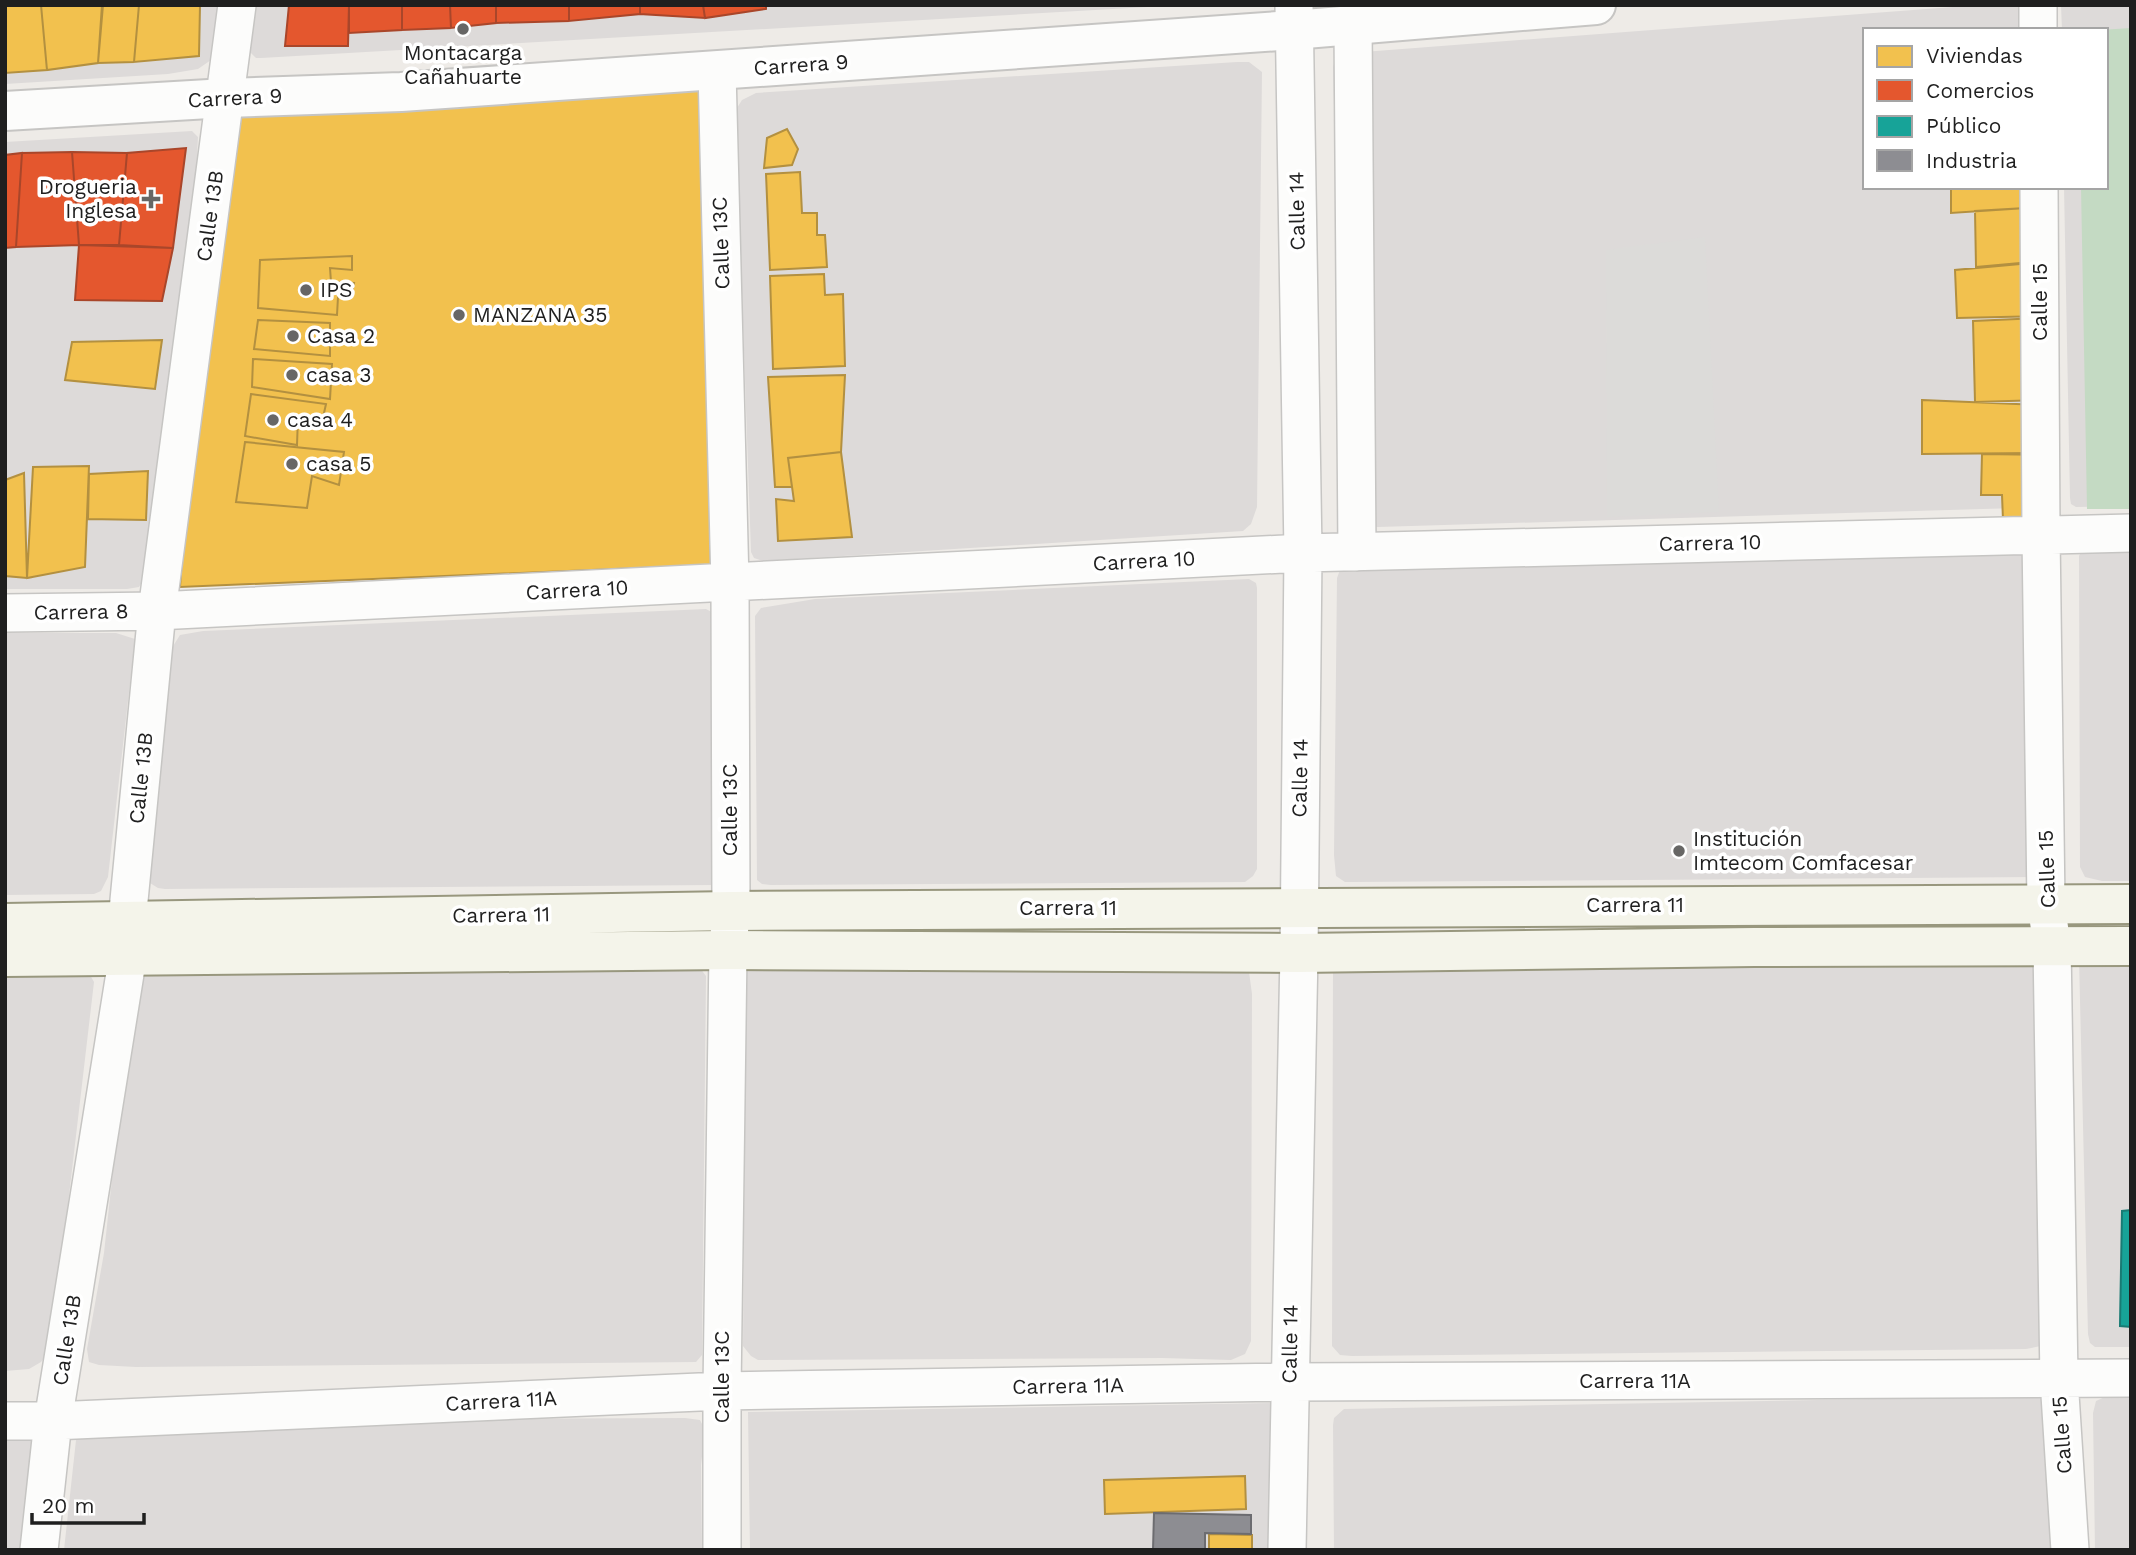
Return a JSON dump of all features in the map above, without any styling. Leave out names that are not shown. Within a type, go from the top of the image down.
[{"type":"main road","points":[[1754,904],[1754,947]]},
{"type":"main road","name":"Carrera 11","points":[[5,957],[128,938],[731,911],[1299,906],[2131,904]]},
{"type":"main road","name":"Carrera 11","points":[[5,923],[128,938],[728,950],[1299,953],[1754,947],[2131,946]]},
{"type":"street","name":"Calle 13B","points":[[39,1550],[53,1422],[128,938],[157,611],[237,5]]},
{"type":"street","name":"Carrera 9","points":[[5,111],[226,98],[401,92],[716,71],[1293,18],[1353,25],[1596,5]]},
{"type":"street","points":[[2038,5],[2038,28]]},
{"type":"street","name":"Calle 14","points":[[1287,1550],[1299,953],[1303,553],[1293,18]]},
{"type":"street","points":[[1353,25],[1357,552]]},
{"type":"street","name":"Calle 13C","points":[[716,71],[730,583],[731,911],[728,950],[722,1550]]},
{"type":"street","name":"Calle 15","points":[[2039,189],[2046,904],[2052,945],[2059,1379],[2070,1550]]},
{"type":"street","name":"Carrera 10","points":[[157,611],[1303,553],[2131,533]]},
{"type":"street","name":"Carrera 8","points":[[5,613],[157,611]]},
{"type":"street","name":"Carrera 11A","points":[[5,1421],[53,1422],[722,1391],[1290,1382],[2131,1378]]},
{"type":"shaded area","points":[[5,5],[220,5],[211,60],[198,69],[168,74],[5,84]]},
{"type":"shaded area","points":[[255,5],[1183,5],[256,58],[249,51]]},
{"type":"shaded area","points":[[1979,5],[2027,5],[2033,28],[1863,28],[1863,189],[2041,189],[2044,400],[2017,508],[1345,528],[1333,67],[1337,54]]},
{"type":"shaded area","points":[[2061,5],[2131,5],[2131,506],[2076,507],[2071,504],[2070,498],[2064,189],[2108,189],[2108,28],[2062,28]]},
{"type":"shaded area","points":[[1249,62],[1262,72],[1257,507],[1251,524],[1243,531],[763,561],[754,558],[751,552],[736,120],[737,108],[742,100],[756,93]]},
{"type":"shaded area","points":[[192,131],[198,137],[196,173],[144,579],[139,587],[127,589],[5,589],[5,142]]},
{"type":"shaded area","points":[[1705,237],[1719,512],[1607,517],[1606,250]]},
{"type":"shaded area","points":[[2131,545],[2131,881],[2102,881],[2085,877],[2080,867],[2079,556],[2081,552]]},
{"type":"shaded area","points":[[2033,546],[2038,877],[1345,882],[1336,876],[1337,578],[1341,567]]},
{"type":"shaded area","points":[[1249,579],[1256,583],[1257,588],[1257,869],[1245,882],[771,885],[757,880],[755,616],[761,608],[815,599]]},
{"type":"shaded area","points":[[706,609],[719,616],[714,885],[165,889],[150,883],[170,651],[180,635],[203,631]]},
{"type":"shaded area","points":[[5,633],[116,633],[135,639],[108,877],[101,891],[94,894],[5,895]]},
{"type":"shaded area","points":[[2131,950],[2131,1347],[2095,1347],[2090,1343],[2088,1334],[2079,958]]},
{"type":"shaded area","points":[[2038,954],[2046,1345],[2026,1349],[1352,1356],[1340,1355],[1332,1346],[1333,971]]},
{"type":"shaded area","points":[[750,965],[1249,972],[1252,994],[1251,1341],[1245,1354],[1231,1360],[758,1360],[751,1356],[743,1346],[746,975]]},
{"type":"shaded area","points":[[700,968],[706,976],[702,1355],[696,1362],[136,1367],[89,1362],[87,1349],[104,1253],[133,986],[140,975]]},
{"type":"shaded area","points":[[5,971],[90,975],[94,982],[51,1349],[41,1362],[29,1369],[5,1371]]},
{"type":"shaded area","points":[[2107,1396],[2131,1398],[2131,1550],[2095,1550],[2093,1413],[2096,1401]]},
{"type":"shaded area","points":[[2052,1398],[2059,1550],[1334,1550],[1333,1425],[1334,1418],[1344,1409]]},
{"type":"shaded area","points":[[1275,1403],[1271,1550],[750,1550],[748,1412]]},
{"type":"shaded area","points":[[182,1420],[700,1420],[705,1430],[701,1465],[702,1550],[64,1550],[77,1431]]},
{"type":"shaded area","points":[[5,1421],[36,1426],[25,1550],[5,1550]]},
{"type":"green space","points":[[2131,28],[2131,509],[2087,509],[2081,189],[2108,189],[2108,29]]},
{"type":"building: Viviendas","points":[[5,5],[41,5],[47,70],[5,73]]},
{"type":"building: Viviendas","points":[[41,5],[102,5],[98,63],[47,70]]},
{"type":"building: Viviendas","points":[[103,5],[139,5],[134,62],[98,63]]},
{"type":"building: Viviendas","points":[[139,5],[200,5],[199,56],[134,62]]},
{"type":"building: Viviendas","name":"MANZANA 35","points":[[700,87],[711,565],[180,587],[185,515],[240,115]]},
{"type":"building: Viviendas","points":[[787,129],[798,149],[792,165],[764,168],[767,138]]},
{"type":"building: Viviendas","points":[[800,172],[802,213],[817,213],[817,235],[825,235],[827,267],[770,270],[766,174]]},
{"type":"building: Viviendas","points":[[1951,189],[2040,189],[2041,207],[1951,213]]},
{"type":"building: Viviendas","points":[[2041,207],[2041,261],[1976,267],[1975,211]]},
{"type":"building: Viviendas","name":"IPS","points":[[352,256],[352,270],[330,268],[331,282],[354,283],[351,298],[338,297],[337,315],[258,308],[260,260]]},
{"type":"building: Viviendas","points":[[2042,262],[2041,316],[1957,318],[1955,270]]},
{"type":"building: Viviendas","points":[[824,274],[825,295],[843,294],[845,366],[773,369],[770,276]]},
{"type":"building: Viviendas","points":[[2040,318],[2041,400],[1975,402],[1973,321]]},
{"type":"building: Viviendas","name":"Casa 2","points":[[258,320],[330,323],[330,356],[254,349]]},
{"type":"building: Viviendas","points":[[162,340],[155,389],[65,380],[72,342]]},
{"type":"building: Viviendas","name":"casa 3","points":[[253,359],[332,364],[330,399],[252,387]]},
{"type":"building: Viviendas","points":[[845,375],[841,452],[788,458],[792,487],[775,487],[768,377]]},
{"type":"building: Viviendas","name":"casa 4","points":[[251,394],[326,404],[322,422],[298,417],[297,445],[245,436]]},
{"type":"building: Viviendas","points":[[1922,400],[2041,405],[2042,453],[1922,454]]},
{"type":"building: Viviendas","name":"casa 5","points":[[245,442],[344,452],[339,485],[312,476],[307,508],[236,502]]},
{"type":"building: Viviendas","points":[[841,452],[852,537],[778,541],[776,499],[794,501],[788,458]]},
{"type":"building: Viviendas","points":[[1982,454],[2046,455],[2048,519],[2003,520],[2002,495],[1981,495]]},
{"type":"building: Viviendas","points":[[89,466],[85,567],[27,578],[33,467]]},
{"type":"building: Viviendas","points":[[148,471],[146,520],[88,519],[89,474]]},
{"type":"building: Viviendas","points":[[24,473],[27,578],[5,576],[5,480]]},
{"type":"building: Viviendas","points":[[1245,1476],[1246,1509],[1105,1514],[1104,1480]]},
{"type":"building: Viviendas","points":[[1209,1534],[1252,1535],[1252,1550],[1209,1550]]},
{"type":"building: Comercios","points":[[289,5],[349,5],[348,46],[285,46]]},
{"type":"building: Comercios","points":[[349,5],[402,5],[402,30],[349,33]]},
{"type":"building: Comercios","points":[[402,5],[450,5],[451,28],[402,30]]},
{"type":"building: Comercios","points":[[450,5],[496,5],[496,23],[451,28]]},
{"type":"building: Comercios","points":[[496,5],[569,5],[569,21],[496,23]]},
{"type":"building: Comercios","points":[[569,5],[640,5],[640,14],[569,21]]},
{"type":"building: Comercios","points":[[640,5],[703,5],[705,18],[640,14]]},
{"type":"building: Comercios","points":[[703,5],[766,5],[766,9],[705,18]]},
{"type":"building: Comercios","name":"Drogueria Inglesa","points":[[186,148],[173,248],[119,245],[127,153]]},
{"type":"building: Comercios","points":[[72,152],[127,153],[119,245],[79,245]]},
{"type":"building: Comercios","points":[[72,152],[79,245],[16,247],[22,153]]},
{"type":"building: Comercios","points":[[22,153],[16,247],[5,248],[5,155]]},
{"type":"building: Comercios","points":[[79,245],[173,248],[162,301],[75,300]]},
{"type":"building: Público","points":[[2131,1210],[2131,1327],[2120,1326],[2122,1211]]},
{"type":"building: Industria","points":[[1154,1513],[1251,1515],[1251,1534],[1205,1533],[1205,1550],[1153,1550]]},
{"type":"place","name":"Montacarga Cañahuarte","points":[[463,29]]},
{"type":"place","name":"Drogueria Inglesa","points":[[151,199]]},
{"type":"place","name":"IPS","points":[[306,290]]},
{"type":"place","name":"MANZANA 35","points":[[459,315]]},
{"type":"place","name":"Casa 2","points":[[293,336]]},
{"type":"place","name":"casa 3","points":[[292,375]]},
{"type":"place","name":"casa 4","points":[[273,420]]},
{"type":"place","name":"casa 5","points":[[292,464]]},
{"type":"place","name":"Institución Imtecom Comfacesar","points":[[1679,851]]}]
